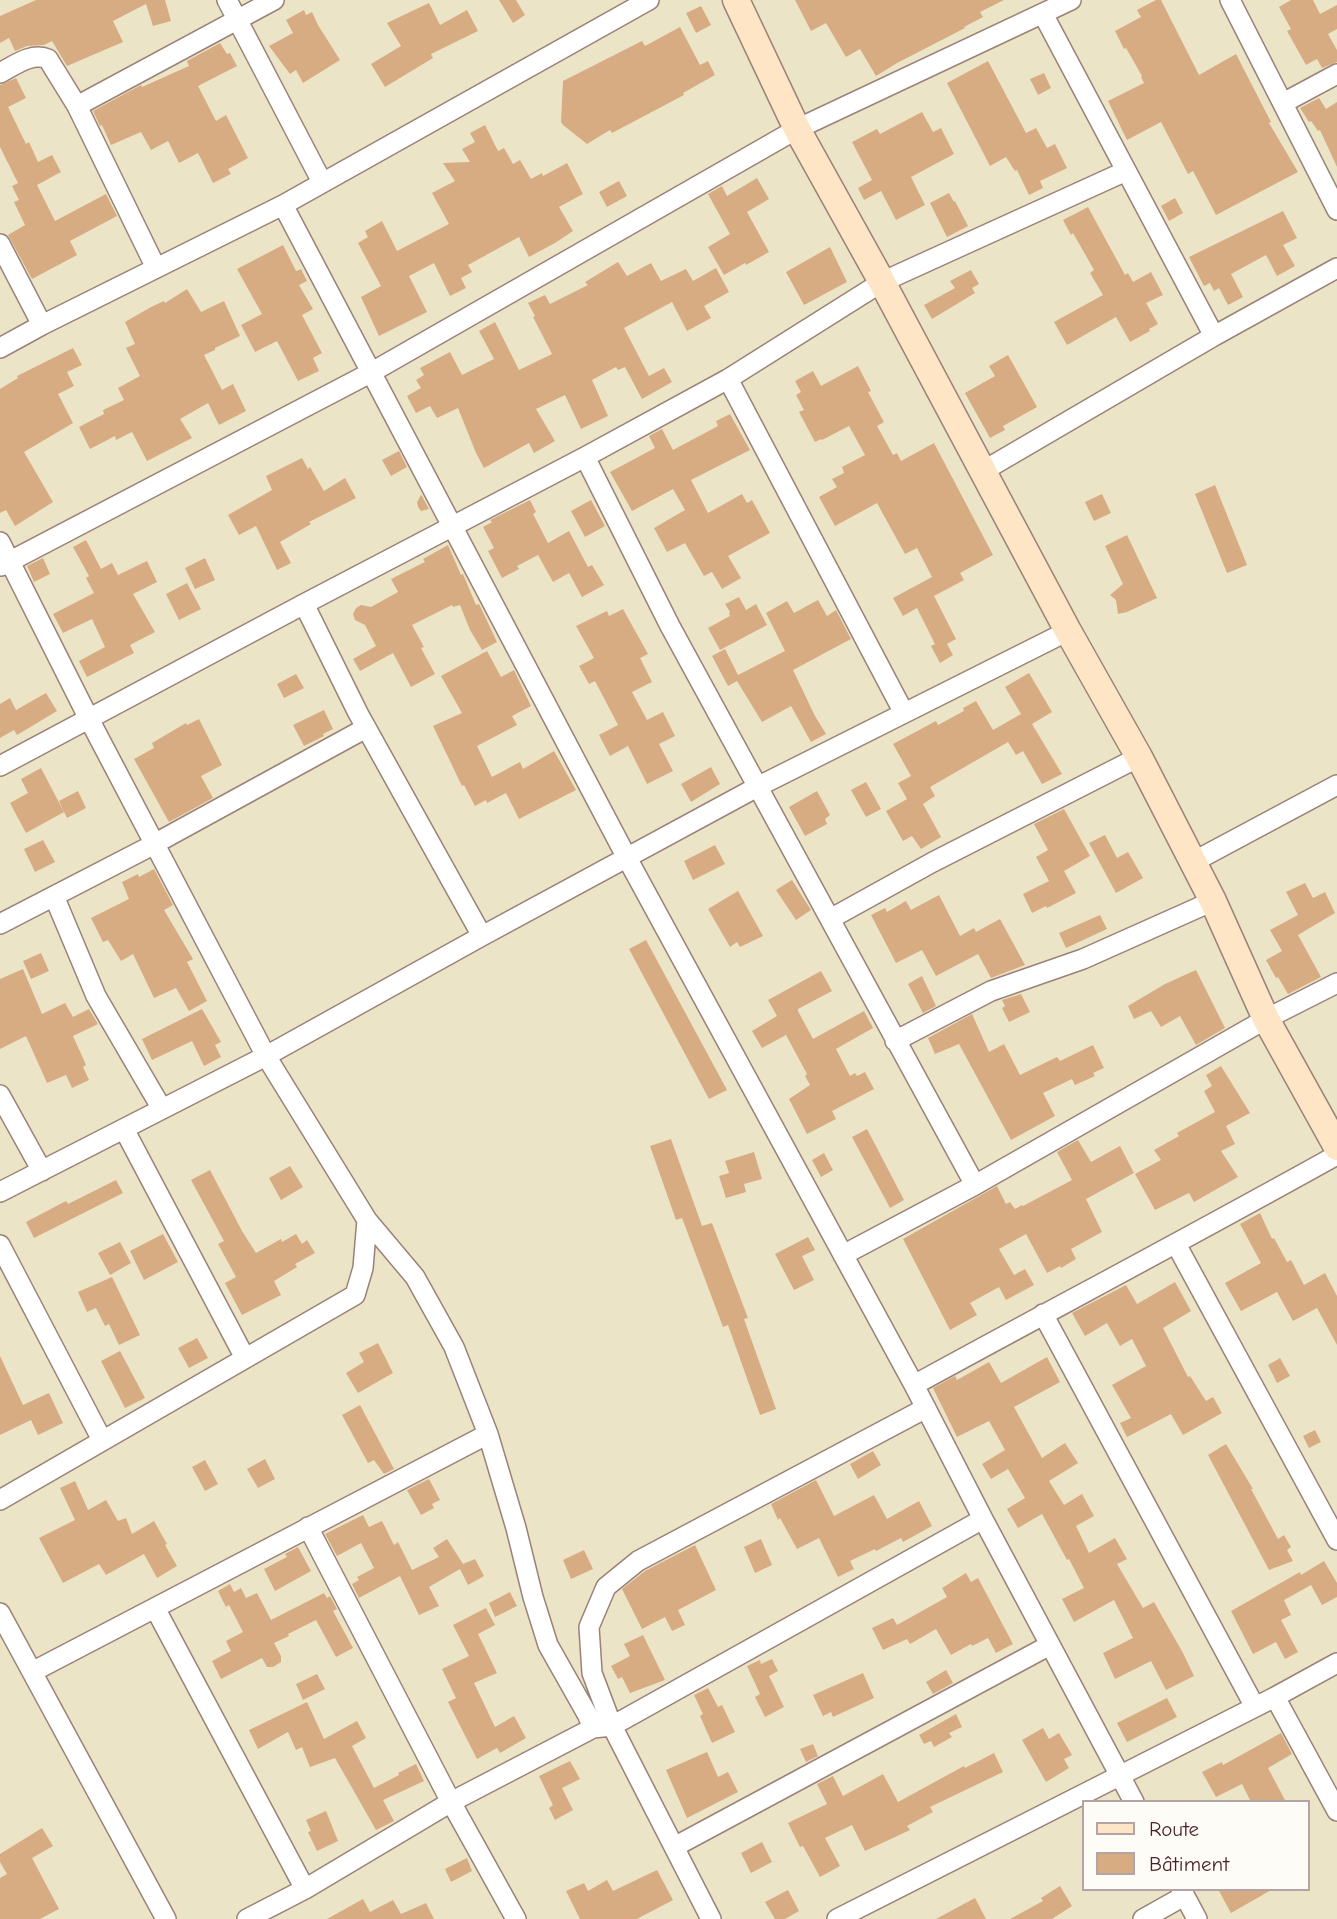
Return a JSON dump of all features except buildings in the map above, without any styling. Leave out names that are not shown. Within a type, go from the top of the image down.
[{"type":"street","points":[[227,0],[322,182]]},
{"type":"street","points":[[77,106],[274,0]]},
{"type":"street","points":[[0,348],[283,205],[649,0]]},
{"type":"street","points":[[736,0],[797,130],[1139,757],[1213,901],[1266,1019],[1337,1147]]},
{"type":"street","points":[[5,563],[372,372],[797,130],[1071,0]]},
{"type":"street","points":[[1230,0],[1337,210]]},
{"type":"street","points":[[1043,14],[1214,336]]},
{"type":"street","points":[[0,73],[40,55],[48,59],[77,106],[156,268]]},
{"type":"street","points":[[1283,103],[1337,74]]},
{"type":"street","points":[[0,766],[728,379],[882,282],[1126,171]]},
{"type":"street","points":[[283,205],[627,858],[914,1385],[1133,1800]]},
{"type":"street","points":[[0,244],[42,325]]},
{"type":"street","points":[[983,471],[1214,336],[1337,268]]},
{"type":"street","points":[[728,379],[904,713]]},
{"type":"street","points":[[585,457],[670,626],[975,1185]]},
{"type":"street","points":[[0,542],[5,563],[267,1056],[367,1220],[415,1277],[454,1347],[488,1434],[548,1645],[587,1714],[602,1727],[674,1846],[712,1919]]},
{"type":"street","points":[[304,604],[366,728],[482,936]]},
{"type":"street","points":[[0,1192],[267,1056],[759,786],[1068,631]]},
{"type":"street","points":[[0,924],[366,728]]},
{"type":"street","points":[[830,919],[933,862],[1139,757]]},
{"type":"street","points":[[1194,862],[1337,785]]},
{"type":"street","points":[[54,896],[96,996],[162,1110]]},
{"type":"street","points":[[895,1041],[991,991],[1083,959],[1213,901]]},
{"type":"street","points":[[843,1255],[975,1185],[1266,1019],[1337,983]]},
{"type":"street","points":[[0,1095],[42,1171]]},
{"type":"street","points":[[124,1129],[245,1358]]},
{"type":"street","points":[[914,1385],[1337,1156]]},
{"type":"street","points":[[0,1500],[355,1295],[363,1268],[367,1220]]},
{"type":"street","points":[[1176,1244],[1337,1540]]},
{"type":"street","points":[[0,1245],[102,1440]]},
{"type":"street","points":[[1043,1314],[1255,1707]]},
{"type":"street","points":[[602,1727],[592,1673],[589,1627],[606,1587],[638,1561],[926,1408]]},
{"type":"street","points":[[32,1672],[488,1434]]},
{"type":"street","points":[[247,1919],[305,1889],[451,1802],[602,1727],[983,1519]]},
{"type":"street","points":[[308,1527],[451,1802],[516,1919]]},
{"type":"street","points":[[155,1608],[305,1889]]},
{"type":"street","points":[[0,1614],[166,1919]]},
{"type":"street","points":[[674,1846],[1050,1645]]},
{"type":"street","points":[[837,1919],[1337,1663]]},
{"type":"street","points":[[1275,1697],[1337,1811]]},
{"type":"street","points":[[1143,1919],[1182,1893],[1197,1919]]}]
